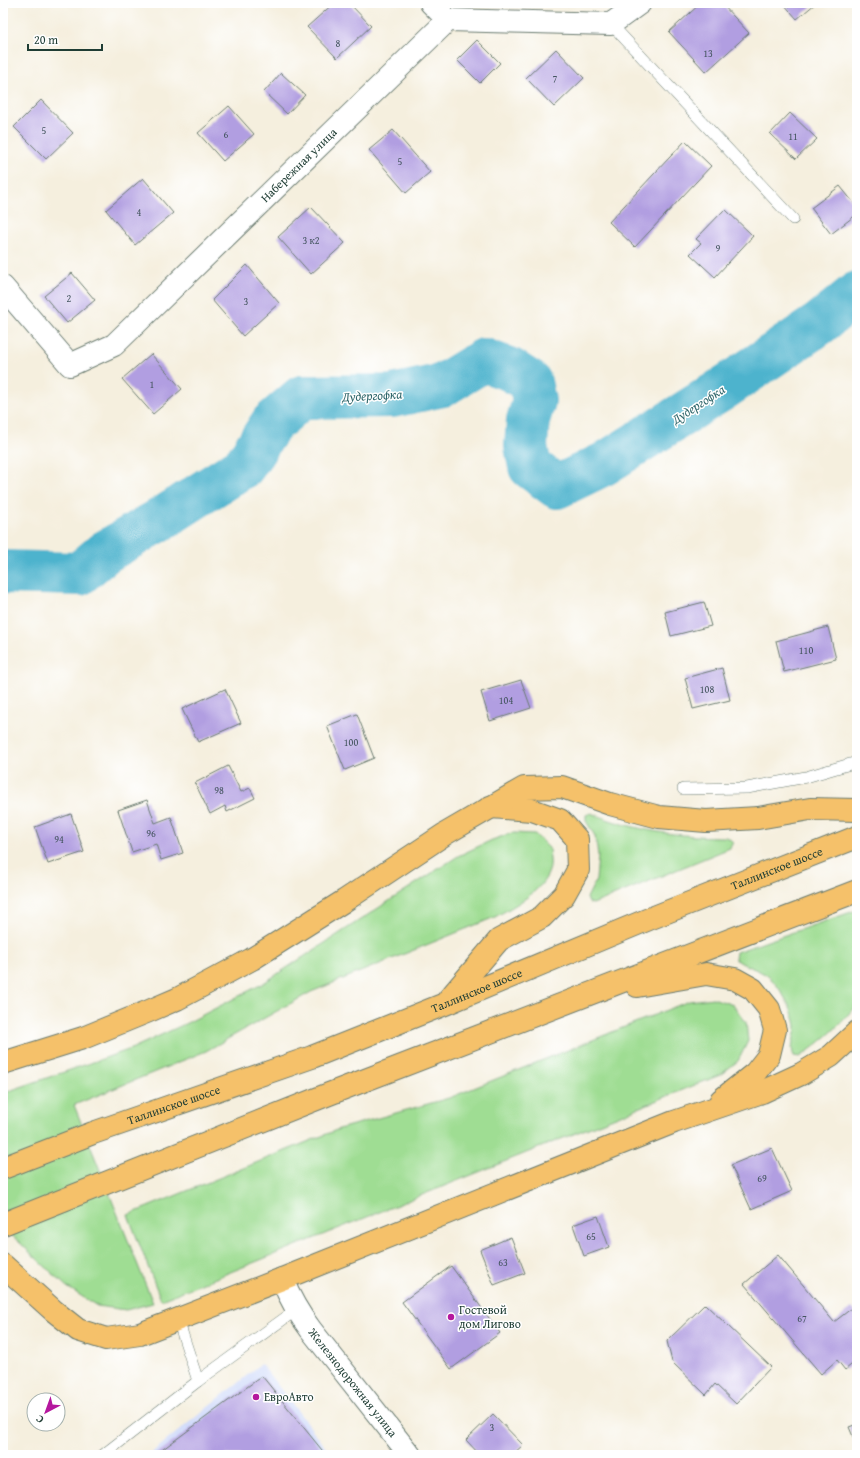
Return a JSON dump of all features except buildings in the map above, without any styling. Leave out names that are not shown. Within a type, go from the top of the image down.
[{"type":"main road","points":[[3,1063],[83,1038],[156,1008],[213,980],[252,958],[331,909],[445,834],[524,788],[562,787],[610,804],[659,817],[706,821],[758,818],[810,809],[857,810]]},
{"type":"main road","points":[[444,1004],[500,940],[542,917],[564,895],[578,870],[577,839],[560,820],[532,810],[490,807]]},
{"type":"main road","name":"Таллинское шоссе","points":[[3,1168],[93,1133],[312,1057],[649,919],[857,837]]},
{"type":"main road","points":[[3,1224],[112,1182],[329,1094],[857,891]]},
{"type":"main road","points":[[585,996],[706,974],[735,979],[753,989],[769,1009],[774,1030],[769,1055],[755,1073],[708,1110]]},
{"type":"main road","points":[[3,1264],[54,1311],[78,1330],[106,1339],[140,1334],[708,1110],[762,1092],[801,1074],[832,1056],[857,1032]]},
{"type":"street","points":[[431,3],[448,20],[611,24],[640,3]]},
{"type":"street","name":"Набережная улица","points":[[3,287],[70,365],[114,345],[448,20]]},
{"type":"street","name":"Железнодорожная улица","points":[[282,1279],[296,1310],[410,1455]]},
{"type":"lane","points":[[611,24],[793,219]]},
{"type":"lane","points":[[683,789],[747,788],[806,777],[857,762]]},
{"type":"lane","points":[[103,1455],[198,1381],[296,1310]]},
{"type":"lane","points":[[178,1320],[198,1381]]},
{"type":"shaded area","name":"ЕвроАвто","points":[[261,1364],[332,1455],[149,1455]]},
{"type":"green space","points":[[591,813],[641,829],[692,836],[727,837],[733,842],[730,848],[593,904],[589,903],[587,898],[596,880],[598,855],[595,836],[586,821],[586,815]]},
{"type":"green space","points":[[512,833],[535,834],[549,848],[550,867],[547,875],[536,890],[520,902],[495,917],[311,992],[206,1051],[74,1105],[153,1303],[126,1310],[97,1306],[67,1287],[3,1227],[3,1093],[131,1049],[189,1022],[262,984],[458,856],[492,840]]},
{"type":"green space","points":[[857,910],[857,1003],[845,1019],[823,1039],[800,1057],[794,1056],[792,1045],[796,1026],[785,997],[775,983],[765,974],[735,959],[736,952]]},
{"type":"green space","points":[[713,998],[733,1005],[746,1022],[748,1041],[738,1061],[720,1075],[161,1300],[128,1215],[339,1129],[449,1098],[689,1001]]},
{"type":"waterway","name":"Дудергофка","points":[[3,572],[79,574],[105,552],[163,518],[244,466],[272,423],[302,397],[392,396],[443,385],[484,360],[511,370],[530,382],[534,401],[528,420],[526,446],[530,467],[557,487],[604,464],[718,392],[819,324],[857,293]]},
{"type":"place","name":"Гостевой дом Лигово","points":[[451,1317]]},
{"type":"place","name":"ЕвроАвто","points":[[256,1397]]}]
